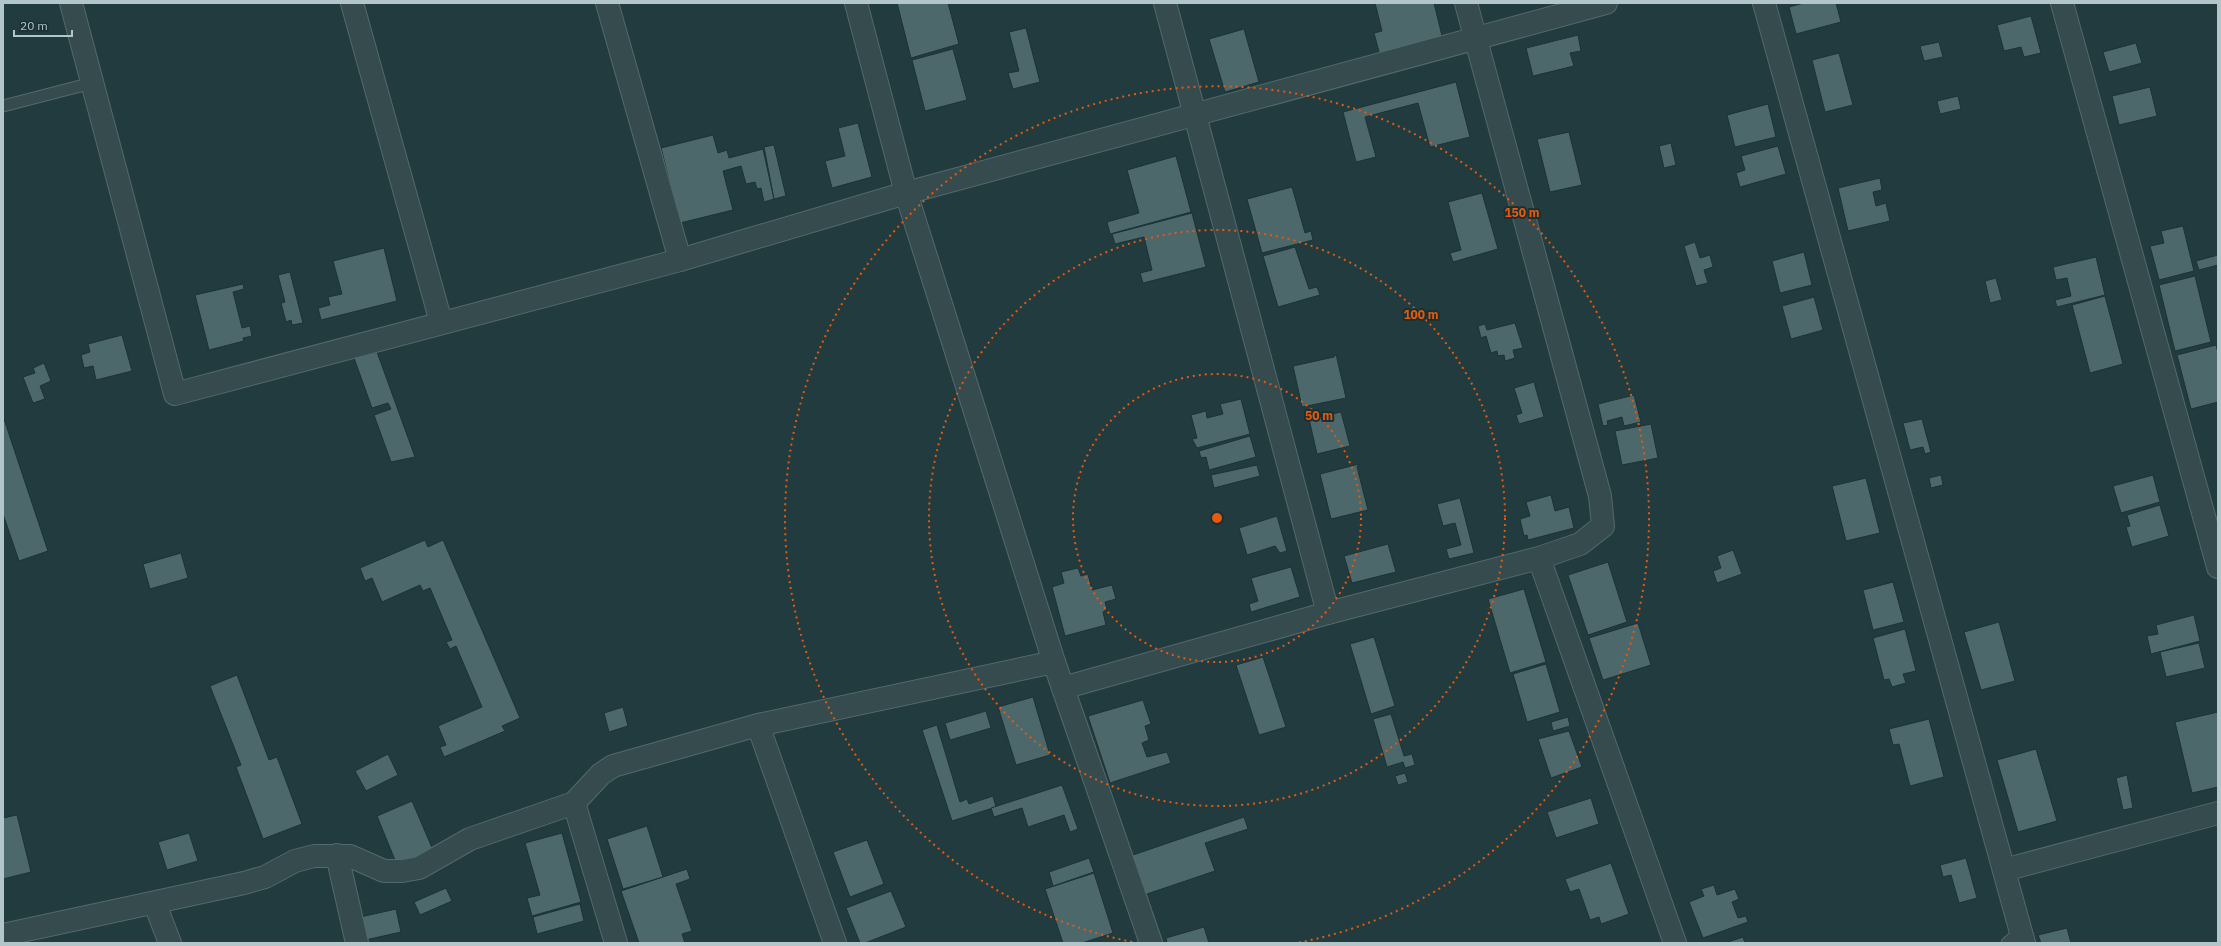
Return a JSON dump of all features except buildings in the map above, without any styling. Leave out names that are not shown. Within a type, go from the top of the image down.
[{"type":"street","points":[[71,3],[175,394],[441,322],[680,260],[906,193],[1475,37],[1606,3]]},
{"type":"street","points":[[352,3],[441,322]]},
{"type":"street","points":[[607,3],[680,260]]},
{"type":"street","points":[[856,3],[906,193],[1054,662],[1151,943]]},
{"type":"street","points":[[1165,3],[1328,613]]},
{"type":"street","points":[[1063,688],[1328,613],[1539,558],[1580,544],[1603,526],[1600,496],[1466,3]]},
{"type":"street","points":[[1764,3],[2004,870],[2017,939]]},
{"type":"street","points":[[2062,3],[2218,567]]},
{"type":"street","points":[[1539,558],[1675,943]]},
{"type":"street","points":[[3,935],[155,904],[265,877],[295,861],[314,856],[350,856],[384,871],[402,871],[419,868],[470,839],[574,803],[601,774],[613,766],[758,725],[1054,662]]},
{"type":"street","points":[[758,725],[835,943]]},
{"type":"street","points":[[574,803],[616,943]]},
{"type":"street","points":[[2004,870],[2218,813]]},
{"type":"street","points":[[337,855],[357,943]]},
{"type":"street","points":[[155,904],[170,943]]},
{"type":"lane","points":[[3,106],[92,83]]}]
